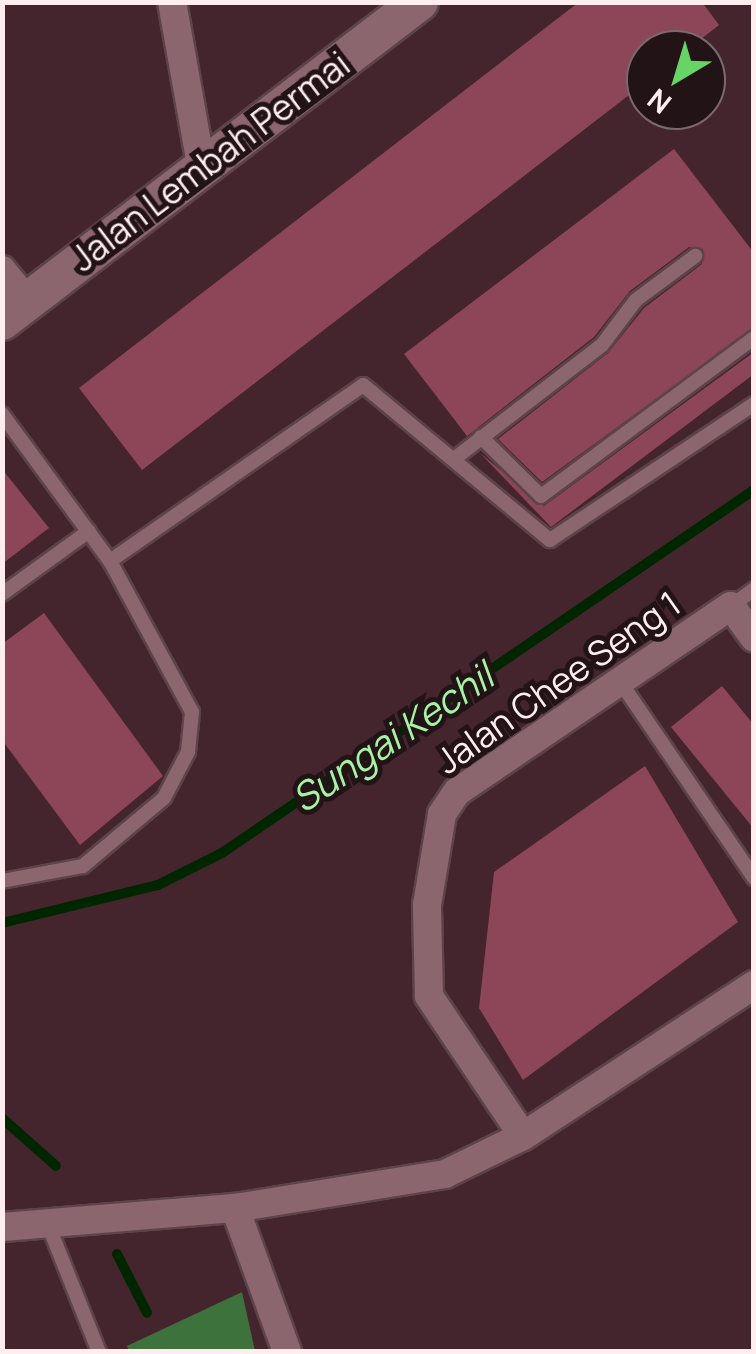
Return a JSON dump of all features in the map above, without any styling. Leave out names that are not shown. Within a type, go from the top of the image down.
[{"type":"main road","name":"Jalan Lembah Permai","points":[[15,311],[419,2]]},
{"type":"street","points":[[172,2],[202,171]]},
{"type":"street","points":[[2,270],[15,311]]},
{"type":"street","name":"Jalan Chee Seng 1","points":[[523,1136],[429,996],[427,905],[442,814],[457,792],[731,606],[754,638]]},
{"type":"street","points":[[2,1227],[234,1208],[400,1187],[523,1136],[754,986]]},
{"type":"street","points":[[234,1208],[287,1352]]},
{"type":"lane","points":[[454,459],[602,345],[636,300],[695,256]]},
{"type":"lane","points":[[481,437],[541,496],[754,338]]},
{"type":"lane","points":[[110,561],[362,385],[550,540],[754,404]]},
{"type":"lane","points":[[2,881],[83,866],[164,798],[188,752],[192,712],[110,561],[3,416]]},
{"type":"lane","points":[[2,594],[89,532]]},
{"type":"lane","points":[[731,606],[754,588]]},
{"type":"lane","points":[[619,679],[754,878]]},
{"type":"lane","points":[[47,1221],[99,1352]]},
{"type":"green space","points":[[242,1292],[255,1351],[129,1351],[127,1346]]},
{"type":"building","points":[[579,2],[702,2],[719,25],[713,30],[626,30],[626,97],[142,470],[79,388]]},
{"type":"building","points":[[674,149],[754,253],[754,328],[542,482],[498,439],[608,353],[644,308],[702,264],[703,249],[689,247],[630,291],[594,337],[467,436],[404,354]]},
{"type":"building","points":[[754,352],[754,374],[551,527],[480,453],[544,506]]},
{"type":"building","points":[[2,469],[49,528],[2,564]]},
{"type":"building","points":[[44,613],[163,776],[80,845],[2,740],[2,644]]},
{"type":"building","points":[[722,686],[754,725],[754,829],[671,727]]},
{"type":"building","points":[[645,766],[738,922],[523,1080],[479,1008],[494,872]]},
{"type":"waterway","name":"Sungai Kechil","points":[[2,923],[158,885],[222,853],[754,490]]},
{"type":"waterway","name":"Sungai Kechil","points":[[2,1118],[56,1166]]},
{"type":"waterway","name":"Sungai Kechil","points":[[117,1254],[147,1313]]}]
